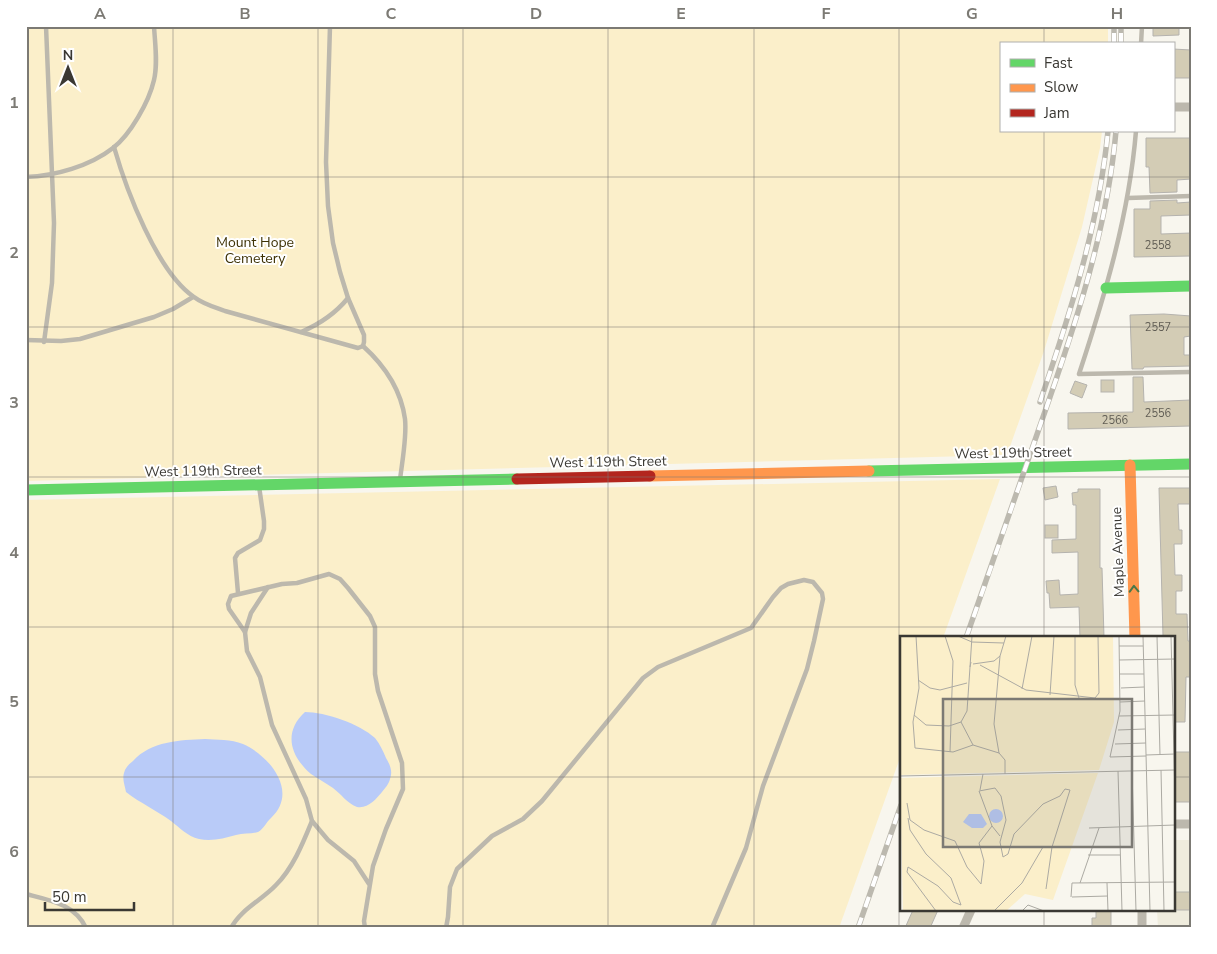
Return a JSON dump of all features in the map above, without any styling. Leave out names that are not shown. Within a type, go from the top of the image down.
[{"type":"street","points":[[1174,107],[1191,107]]},
{"type":"street","points":[[1106,288],[1191,286]]},
{"type":"street","name":"West 119th Street","points":[[26,490],[1191,464]]},
{"type":"street","name":"Maple Avenue","points":[[1130,465],[1136,636]]},
{"type":"street","points":[[1174,824],[1191,824]]},
{"type":"street","points":[[963,928],[970,912]]},
{"type":"street","points":[[1142,912],[1142,928]]},
{"type":"lane","points":[[44,342],[52,283],[54,223],[46,26]]},
{"type":"lane","points":[[26,177],[53,174],[82,165],[114,148],[126,134],[139,114],[151,88],[156,63],[154,26]]},
{"type":"lane","points":[[330,26],[326,162],[328,206],[333,243],[348,298],[364,335],[363,346]]},
{"type":"lane","points":[[1142,26],[1142,42]]},
{"type":"lane","points":[[1136,132],[1128,198],[1098,318],[1079,374],[1191,372]]},
{"type":"lane","points":[[114,148],[120,168],[154,246],[168,270],[193,297],[225,311],[358,348],[363,346]]},
{"type":"lane","points":[[1128,198],[1191,196]]},
{"type":"lane","points":[[26,340],[44,342],[80,339],[154,317],[174,309],[193,297]]},
{"type":"lane","points":[[300,332],[330,317],[348,298]]},
{"type":"lane","points":[[363,346],[376,358],[398,392],[405,419],[400,482]]},
{"type":"lane","points":[[238,593],[235,558],[238,553],[260,540],[264,529],[259,485]]},
{"type":"lane","points":[[245,632],[229,609],[228,604],[231,596],[282,584],[297,583],[329,574],[340,579],[348,588],[370,616],[375,627],[375,674],[378,691],[400,751],[404,778],[403,789],[377,853],[369,884],[364,921],[365,928]]},
{"type":"lane","points":[[446,928],[450,887],[457,869],[492,836],[523,819],[542,802],[643,678],[658,667],[751,628],[781,588],[796,581],[813,582],[822,593],[822,608],[806,670],[763,786],[746,848],[712,928]]},
{"type":"lane","points":[[268,587],[255,607],[245,632],[247,651],[260,677],[272,725],[306,798],[312,821],[328,840],[354,861],[369,884]]},
{"type":"lane","points":[[231,928],[242,913],[266,894],[285,875],[305,839],[312,821]]},
{"type":"lane","points":[[26,894],[71,909],[78,915],[86,928]]},
{"type":"shaded area","points":[[1174,840],[1191,840],[1191,928],[1158,928],[1157,912],[1174,912]]},
{"type":"green space","name":"Mount Hope Cemetery","points":[[26,26],[1108,26],[1108,42],[1000,42],[1000,132],[1102,132],[1082,227],[1044,351],[1007,455],[26,481]]},
{"type":"green space","points":[[1000,479],[944,636],[900,636],[900,758],[839,928],[26,928],[26,500]]},
{"type":"water","points":[[305,712],[322,714],[342,720],[361,728],[377,740],[389,763],[391,773],[387,786],[371,803],[361,807],[354,806],[333,788],[311,774],[298,760],[292,744],[292,736],[298,720]]},
{"type":"water","points":[[205,739],[229,740],[243,744],[263,757],[278,776],[282,786],[279,808],[258,832],[213,840],[195,838],[126,792],[123,775],[126,768],[140,754],[166,743]]},
{"type":"building","points":[[1153,26],[1179,26],[1179,35],[1153,36]]},
{"type":"building","points":[[1174,49],[1191,50],[1191,78],[1174,78]]},
{"type":"building","points":[[1146,138],[1191,138],[1191,179],[1177,180],[1177,192],[1150,193],[1149,167],[1146,167]]},
{"type":"building","points":[[1177,200],[1177,203],[1191,202],[1191,215],[1161,216],[1161,234],[1191,233],[1191,256],[1134,257],[1134,209],[1150,209],[1150,201]]},
{"type":"building","points":[[1164,314],[1191,316],[1191,336],[1184,337],[1184,355],[1191,355],[1191,366],[1132,369],[1130,315]]},
{"type":"building","points":[[1133,377],[1143,377],[1144,402],[1191,400],[1191,426],[1068,429],[1068,413],[1133,412]]},
{"type":"building","points":[[1101,380],[1114,380],[1114,392],[1101,392]]},
{"type":"building","points":[[1075,381],[1087,385],[1082,398],[1070,393]]},
{"type":"building","points":[[1056,486],[1058,497],[1045,500],[1043,488]]},
{"type":"building","points":[[1159,488],[1191,488],[1191,504],[1178,504],[1179,530],[1182,530],[1182,544],[1174,544],[1175,575],[1182,575],[1182,591],[1176,591],[1176,614],[1187,614],[1188,641],[1191,641],[1191,677],[1186,677],[1185,722],[1174,722],[1174,636],[1163,636]]},
{"type":"building","points":[[1078,489],[1100,489],[1100,568],[1102,568],[1104,636],[1080,636],[1079,607],[1050,608],[1049,593],[1047,593],[1046,581],[1059,580],[1060,595],[1078,594],[1078,552],[1052,553],[1052,540],[1076,539],[1076,505],[1073,505],[1072,493],[1078,492]]},
{"type":"building","points":[[1045,525],[1058,525],[1058,538],[1045,538]]},
{"type":"building","points":[[1174,752],[1191,752],[1191,802],[1174,802]]},
{"type":"building","points":[[1174,892],[1191,892],[1191,910],[1174,910]]},
{"type":"building","points":[[912,912],[937,912],[930,928],[905,928]]},
{"type":"building","points":[[1096,912],[1111,912],[1111,928],[1092,928],[1092,918],[1096,918]]},
{"type":"railway","points":[[1114,26],[1114,42]]},
{"type":"railway","points":[[1121,26],[1121,42]]},
{"type":"railway","points":[[1040,402],[1082,268],[1098,200],[1108,132]]},
{"type":"railway","points":[[967,636],[1078,314],[1105,205],[1116,132]]},
{"type":"railway","points":[[858,928],[900,808]]},
{"type":"traffic: fast","points":[[1106,288],[1191,286]]},
{"type":"traffic: fast","points":[[869,471],[1191,464]]},
{"type":"traffic: fast","points":[[26,490],[517,479]]},
{"type":"traffic: slow","points":[[1130,465],[1135,636]]},
{"type":"traffic: slow","points":[[650,476],[869,471]]},
{"type":"traffic: jam","points":[[517,479],[650,476]]}]
